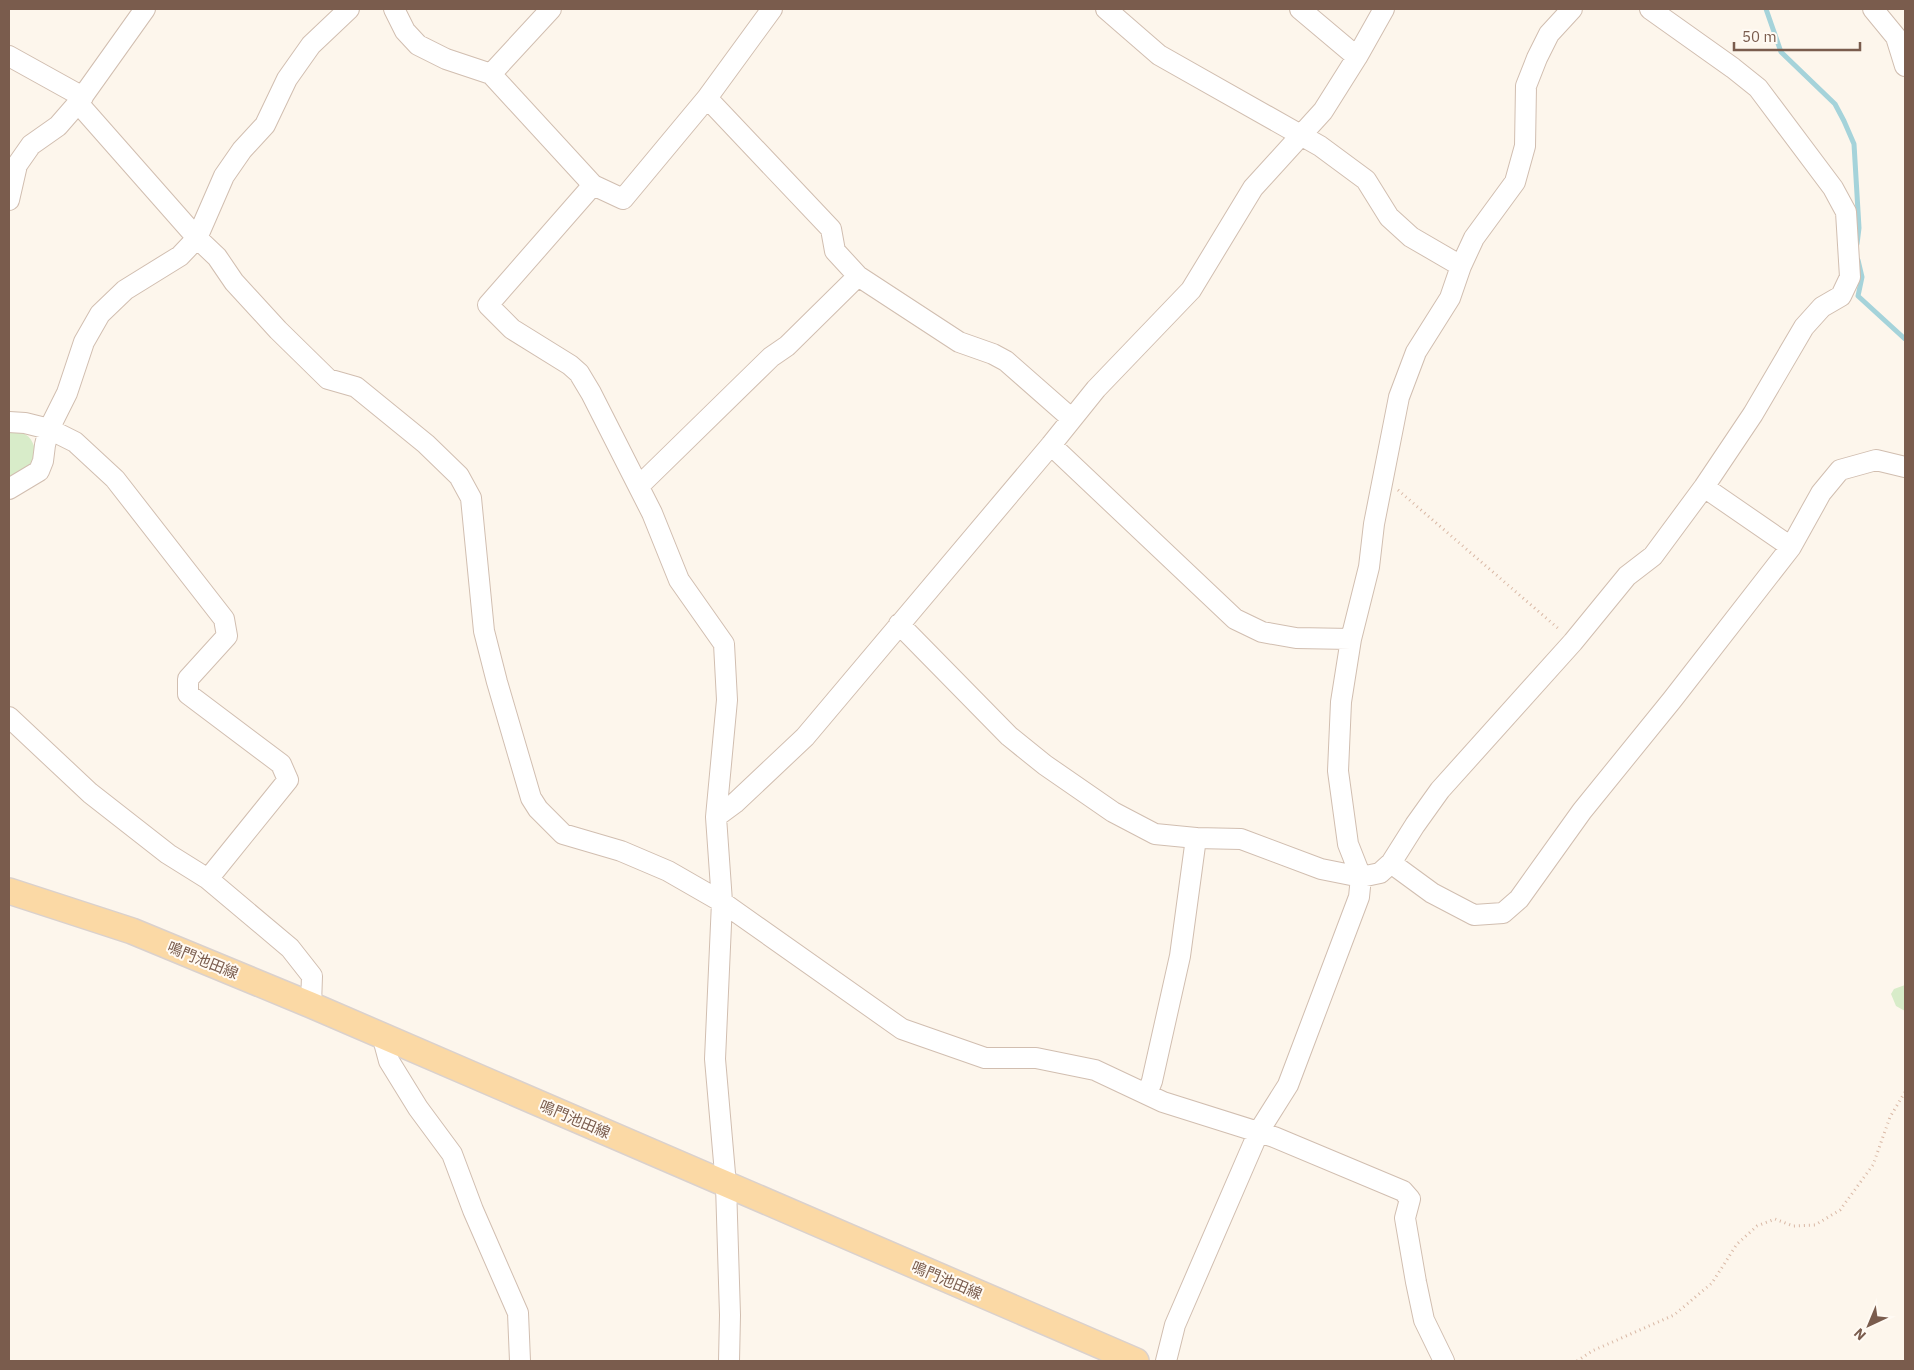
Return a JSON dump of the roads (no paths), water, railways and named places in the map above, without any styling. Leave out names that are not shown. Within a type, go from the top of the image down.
[{"type":"main road","name":"鳴門池田線","points":[[9,892],[132,931],[311,1005],[1136,1361]]},
{"type":"street","points":[[9,200],[17,165],[31,144],[58,126],[80,100],[145,9]]},
{"type":"street","points":[[9,489],[39,471],[44,461],[44,444],[49,429],[67,393],[84,342],[100,314],[126,290],[180,256],[197,238],[224,176],[242,150],[264,125],[287,79],[310,45],[349,9]]},
{"type":"street","points":[[394,9],[405,31],[418,45],[446,59],[491,74],[593,185],[623,199],[707,98],[772,9]]},
{"type":"street","points":[[491,74],[551,9]]},
{"type":"street","points":[[1106,9],[1158,55],[1320,146],[1366,180],[1389,217],[1411,238],[1461,266]]},
{"type":"street","points":[[1300,9],[1357,57]]},
{"type":"street","points":[[716,817],[735,803],[805,737],[1051,446],[1096,389],[1191,290],[1253,188],[1302,136],[1323,110],[1357,57],[1384,9]]},
{"type":"street","points":[[1166,1361],[1174,1325],[1196,1280],[1259,1131],[1288,1086],[1358,897],[1361,877],[1348,844],[1338,771],[1341,702],[1351,640],[1369,567],[1374,524],[1399,397],[1416,352],[1450,298],[1461,266],[1474,238],[1515,182],[1525,146],[1526,86],[1536,58],[1549,34],[1572,9]]},
{"type":"street","points":[[899,624],[1009,736],[1045,765],[1113,812],[1154,834],[1196,838],[1241,839],[1322,869],[1361,877],[1380,873],[1391,863],[1440,790],[1573,642],[1627,576],[1653,556],[1753,414],[1804,328],[1822,307],[1841,296],[1850,277],[1846,212],[1833,188],[1758,88],[1650,9]]},
{"type":"street","points":[[1873,9],[1896,37],[1905,66]]},
{"type":"street","points":[[9,56],[80,100],[197,238],[217,258],[234,282],[328,379],[356,387],[426,444],[459,476],[471,498],[484,632],[497,682],[531,798],[538,809],[563,834],[621,851],[668,871],[722,902],[902,1028],[985,1058],[1036,1058],[1095,1070],[1163,1102],[1259,1131],[1403,1191],[1410,1200],[1404,1218],[1424,1320],[1444,1361]]},
{"type":"street","points":[[707,98],[831,229],[835,251],[858,276],[959,342],[993,354],[1006,361],[1072,419]]},
{"type":"street","points":[[593,185],[488,305],[512,329],[570,365],[579,373],[652,513],[679,580],[724,644],[727,700],[716,817],[722,902],[715,1059],[726,1185],[730,1315],[729,1361]]},
{"type":"street","points":[[638,486],[771,357],[787,346],[858,276]]},
{"type":"street","points":[[9,422],[25,423],[49,429],[75,442],[115,479],[224,619],[227,636],[188,679],[188,694],[281,764],[288,780],[208,879]]},
{"type":"street","points":[[1051,446],[1235,619],[1262,632],[1296,638],[1351,640]]},
{"type":"street","points":[[1391,863],[1432,893],[1474,916],[1503,913],[1519,899],[1582,812],[1791,547],[1821,493],[1840,470],[1876,460],[1905,467]]},
{"type":"street","points":[[1704,486],[1791,547]]},
{"type":"street","points":[[9,717],[90,793],[168,854],[208,879],[290,948],[312,976],[311,1005]]},
{"type":"street","points":[[1147,1094],[1152,1081],[1180,956],[1196,838]]},
{"type":"street","points":[[382,1035],[388,1061],[418,1108],[452,1154],[473,1210],[518,1313],[520,1361]]},
{"type":"waterway","points":[[1766,9],[1781,52],[1835,104],[1854,144],[1859,228],[1857,244]]},
{"type":"waterway","points":[[1858,260],[1862,277],[1858,296],[1905,339]]}]
